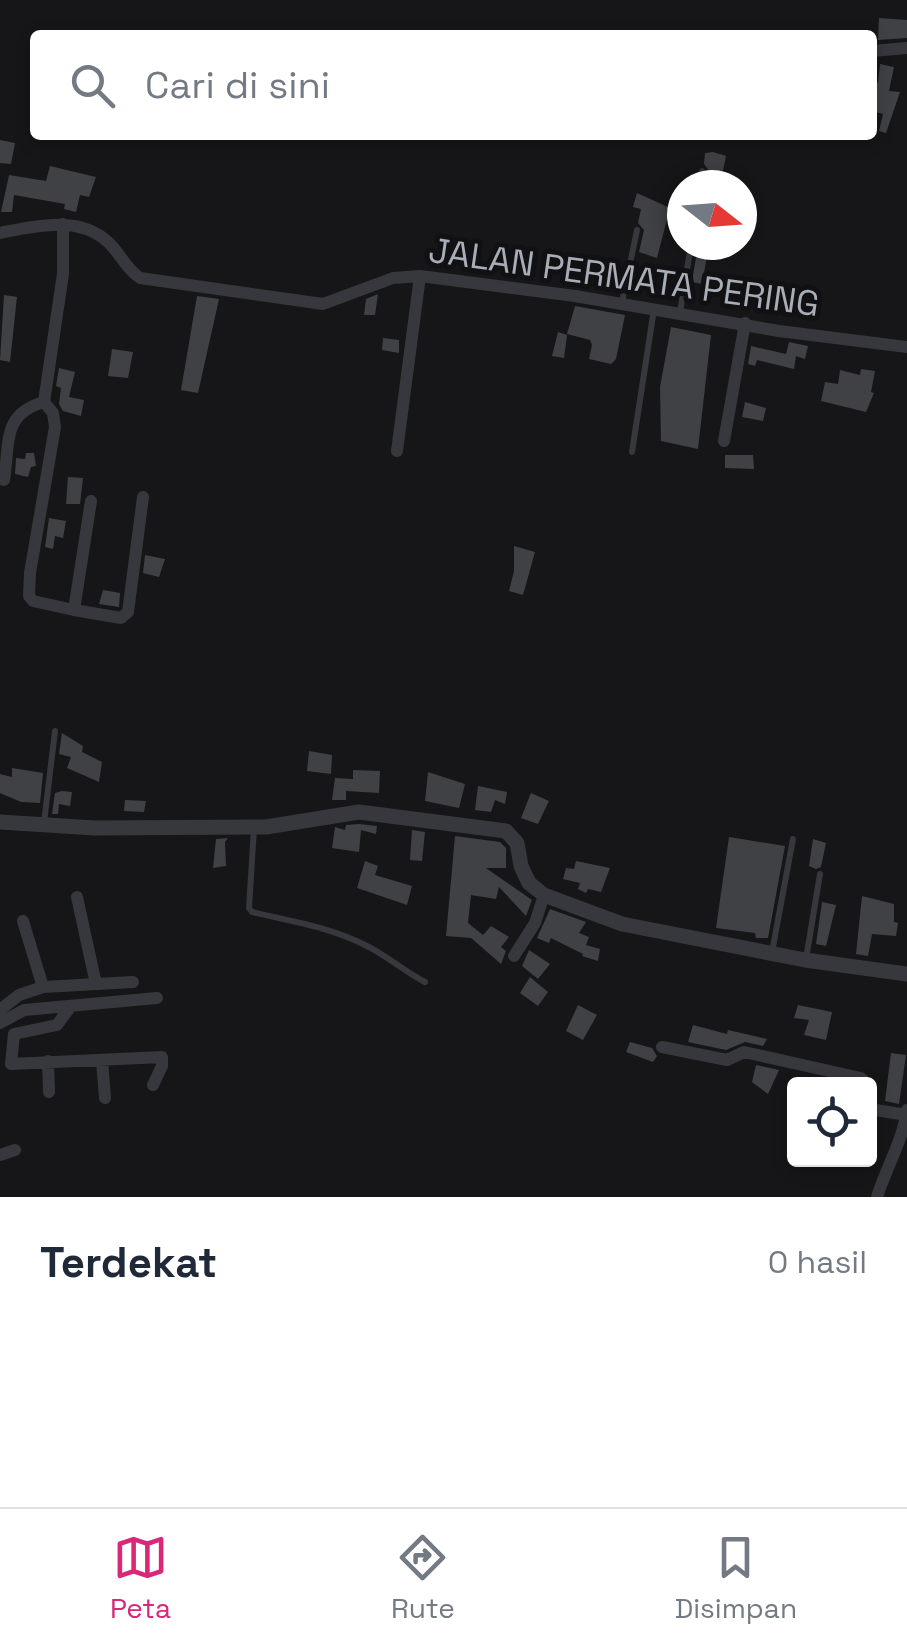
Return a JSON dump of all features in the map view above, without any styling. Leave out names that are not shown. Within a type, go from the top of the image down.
[{"type":"street","points":[[877,50],[907,48]]},
{"type":"street","points":[[0,233],[63,224],[63,274],[44,402],[55,418],[55,427],[29,596],[42,604],[121,618],[128,612],[142,497]]},
{"type":"street","name":"JALAN PERMATA PERING","points":[[63,224],[100,235],[140,278],[298,302],[331,302],[392,278],[420,276],[907,347]]},
{"type":"street","points":[[397,451],[420,276]]},
{"type":"street","points":[[724,441],[745,323]]},
{"type":"street","points":[[4,480],[14,420],[26,407],[44,402]]},
{"type":"street","points":[[74,610],[91,501]]},
{"type":"street","points":[[0,822],[94,828],[254,827],[359,812],[506,831],[517,843],[529,882],[544,895],[622,924],[805,960],[907,974]]},
{"type":"street","points":[[514,956],[535,923],[544,895]]},
{"type":"street","points":[[77,897],[96,984]]},
{"type":"street","points":[[23,921],[42,987]]},
{"type":"street","points":[[0,1010],[18,995],[42,987],[133,982]]},
{"type":"street","points":[[0,1024],[24,1010],[157,998]]},
{"type":"street","points":[[72,1006],[57,1025],[14,1034],[11,1064],[162,1058],[153,1085]]},
{"type":"street","points":[[662,1048],[727,1060],[744,1052],[856,1077]]},
{"type":"street","points":[[102,1060],[105,1098]]},
{"type":"street","points":[[48,1061],[49,1092]]},
{"type":"street","points":[[877,1110],[907,1112],[904,1130],[877,1197]]},
{"type":"street","points":[[0,1155],[15,1150]]},
{"type":"lane","points":[[622,303],[637,230]]},
{"type":"lane","points":[[680,312],[688,260]]},
{"type":"lane","points":[[632,452],[654,308]]},
{"type":"lane","points":[[44,824],[56,731]]},
{"type":"lane","points":[[254,827],[249,908],[252,912],[329,930],[368,946],[425,982]]},
{"type":"lane","points":[[772,953],[792,839]]},
{"type":"lane","points":[[805,960],[820,874]]},
{"type":"building","points":[[879,18],[907,20],[907,38],[878,40]]},
{"type":"building","points":[[880,64],[894,67],[889,91],[900,92],[886,133],[879,131],[883,114],[877,112]]},
{"type":"building","points":[[0,140],[15,143],[11,164],[0,163]]},
{"type":"building","points":[[705,153],[726,156],[723,170],[708,170],[704,164]]},
{"type":"building","points":[[50,166],[96,177],[89,197],[80,195],[76,212],[64,209],[65,204],[14,195],[12,212],[1,212],[9,175],[46,181]]},
{"type":"building","points":[[637,193],[667,207],[657,258],[639,252],[644,230],[638,223],[641,209],[633,207]]},
{"type":"building","points":[[696,260],[706,260],[702,284],[692,282]]},
{"type":"building","points":[[378,294],[375,315],[364,315],[366,299]]},
{"type":"building","points":[[4,295],[17,297],[10,362],[0,360]]},
{"type":"building","points":[[197,296],[219,299],[198,393],[181,390]]},
{"type":"building","points":[[575,306],[625,315],[616,359],[611,364],[589,359],[590,340],[567,334]]},
{"type":"building","points":[[671,327],[711,335],[698,449],[661,441],[660,387]]},
{"type":"building","points":[[558,332],[567,335],[564,358],[552,356]]},
{"type":"building","points":[[383,338],[399,340],[399,353],[382,350]]},
{"type":"building","points":[[789,342],[808,346],[805,359],[796,356],[794,369],[757,360],[755,366],[748,364],[751,346],[786,354]]},
{"type":"building","points":[[112,349],[133,352],[128,378],[108,376]]},
{"type":"building","points":[[59,368],[75,372],[69,397],[84,400],[81,416],[63,411],[59,404]]},
{"type":"building","points":[[861,369],[875,371],[871,392],[874,393],[866,412],[821,401],[825,382],[838,384],[840,370],[860,375]]},
{"type":"building","points":[[745,402],[766,408],[763,421],[742,417]]},
{"type":"building","points":[[26,453],[34,453],[36,466],[31,467],[28,477],[15,474],[16,458],[25,459]]},
{"type":"building","points":[[725,455],[753,455],[754,469],[725,468]]},
{"type":"building","points":[[68,477],[83,478],[80,504],[66,504]]},
{"type":"building","points":[[49,518],[66,521],[63,538],[55,536],[53,549],[45,547]]},
{"type":"building","points":[[514,546],[535,552],[523,595],[509,591]]},
{"type":"building","points":[[145,555],[165,559],[159,577],[143,573]]},
{"type":"building","points":[[103,590],[120,593],[119,607],[99,604]]},
{"type":"building","points":[[62,733],[83,746],[82,752],[102,762],[99,782],[67,768],[71,757],[59,754]]},
{"type":"building","points":[[309,751],[332,755],[331,774],[307,771]]},
{"type":"building","points":[[12,768],[43,773],[40,803],[21,802],[0,793],[0,774],[12,777]]},
{"type":"building","points":[[353,770],[380,771],[379,793],[346,791],[346,800],[332,800],[335,778],[353,779]]},
{"type":"building","points":[[428,772],[465,784],[459,808],[425,801]]},
{"type":"building","points":[[478,786],[507,792],[505,804],[495,800],[491,812],[475,810]]},
{"type":"building","points":[[72,792],[70,806],[59,804],[58,814],[52,814],[55,793]]},
{"type":"building","points":[[531,793],[549,801],[538,824],[521,818]]},
{"type":"building","points":[[125,800],[146,801],[144,812],[124,811]]},
{"type":"building","points":[[346,825],[377,826],[376,834],[361,830],[359,852],[332,848],[335,827],[345,830]]},
{"type":"building","points":[[412,830],[425,832],[422,861],[410,860]]},
{"type":"building","points":[[455,836],[500,842],[506,848],[506,868],[486,868],[532,900],[526,916],[499,887],[496,899],[471,895],[468,923],[483,935],[491,926],[509,937],[501,947],[506,951],[501,964],[471,938],[446,936]]},
{"type":"building","points":[[729,837],[785,846],[768,938],[716,928]]},
{"type":"building","points":[[228,838],[226,866],[213,868],[216,839]]},
{"type":"building","points":[[813,839],[826,843],[821,867],[816,869],[809,866]]},
{"type":"building","points":[[365,861],[378,866],[375,875],[412,886],[407,905],[357,888]]},
{"type":"building","points":[[576,861],[610,868],[601,892],[588,889],[586,893],[578,889],[580,883],[563,879],[566,868],[574,869]]},
{"type":"building","points":[[862,896],[894,904],[894,922],[898,923],[896,936],[872,934],[868,956],[856,954]]},
{"type":"building","points":[[822,902],[836,905],[826,946],[816,944]]},
{"type":"building","points":[[550,909],[586,922],[579,933],[589,937],[586,945],[600,949],[598,961],[551,938],[549,943],[537,938]]},
{"type":"building","points":[[529,950],[550,964],[538,979],[522,966]]},
{"type":"building","points":[[530,977],[548,992],[538,1006],[520,993]]},
{"type":"building","points":[[578,1005],[597,1015],[583,1040],[566,1031]]},
{"type":"building","points":[[798,1005],[832,1012],[826,1040],[804,1035],[809,1020],[794,1018]]},
{"type":"building","points":[[693,1025],[767,1039],[763,1046],[745,1042],[726,1050],[688,1042]]},
{"type":"building","points":[[630,1042],[652,1048],[657,1056],[653,1062],[626,1052]]},
{"type":"building","points":[[891,1053],[906,1055],[899,1104],[885,1101]]},
{"type":"building","points":[[756,1065],[779,1070],[768,1094],[752,1082]]}]
